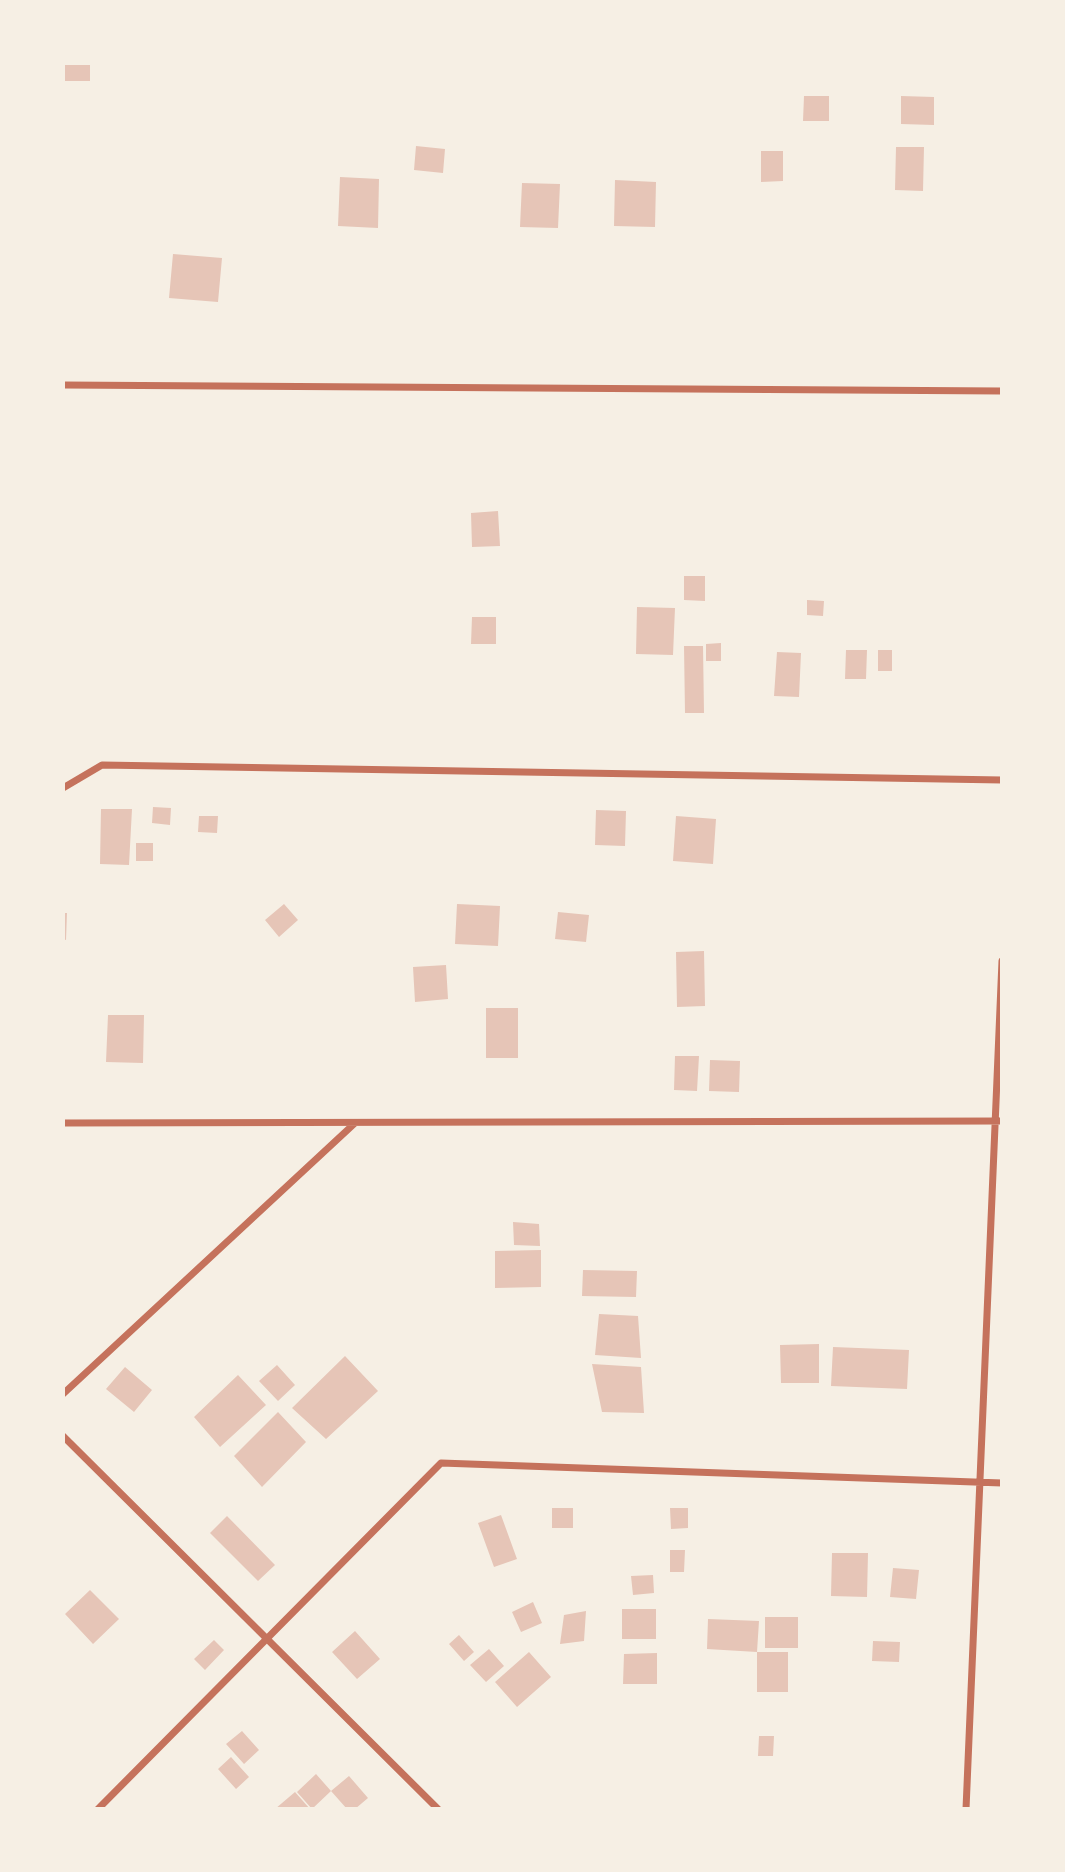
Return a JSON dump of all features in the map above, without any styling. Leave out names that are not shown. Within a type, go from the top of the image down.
[{"type":"street","points":[[63,385],[1002,391]]},
{"type":"street","points":[[63,788],[102,765],[1002,780]]},
{"type":"street","points":[[967,1809],[980,1483],[999,1121],[1002,961]]},
{"type":"street","points":[[63,1123],[999,1121]]},
{"type":"street","points":[[63,1394],[355,1123]]},
{"type":"street","points":[[63,1436],[438,1809]]},
{"type":"street","points":[[98,1809],[441,1463],[1002,1483]]},
{"type":"building","points":[[63,63],[90,63],[90,81],[63,81]]},
{"type":"building","points":[[804,96],[829,96],[829,121],[803,121]]},
{"type":"building","points":[[901,96],[934,97],[934,125],[901,124]]},
{"type":"building","points":[[416,146],[445,149],[443,173],[414,170]]},
{"type":"building","points":[[896,147],[924,147],[923,191],[895,190]]},
{"type":"building","points":[[761,151],[783,151],[783,181],[761,182]]},
{"type":"building","points":[[340,177],[379,179],[378,228],[338,226]]},
{"type":"building","points":[[615,180],[656,182],[655,227],[614,226]]},
{"type":"building","points":[[522,183],[560,184],[558,228],[520,227]]},
{"type":"building","points":[[173,254],[222,258],[218,302],[169,298]]},
{"type":"building","points":[[498,511],[500,546],[472,547],[471,513]]},
{"type":"building","points":[[684,576],[705,576],[705,601],[684,600]]},
{"type":"building","points":[[807,600],[824,601],[823,616],[807,615]]},
{"type":"building","points":[[637,607],[675,608],[673,655],[636,654]]},
{"type":"building","points":[[472,617],[496,617],[496,644],[471,644]]},
{"type":"building","points":[[721,643],[721,661],[706,661],[706,644]]},
{"type":"building","points":[[684,646],[703,646],[704,713],[685,713]]},
{"type":"building","points":[[846,650],[867,650],[866,679],[845,679]]},
{"type":"building","points":[[878,650],[892,650],[892,671],[878,671]]},
{"type":"building","points":[[777,652],[801,653],[799,697],[774,696]]},
{"type":"building","points":[[153,807],[171,808],[170,825],[152,823]]},
{"type":"building","points":[[101,809],[132,809],[129,865],[100,864]]},
{"type":"building","points":[[596,810],[626,811],[625,846],[595,845]]},
{"type":"building","points":[[199,816],[218,816],[217,833],[198,832]]},
{"type":"building","points":[[676,816],[716,819],[713,864],[673,861]]},
{"type":"building","points":[[136,843],[153,843],[153,861],[136,861]]},
{"type":"building","points":[[284,904],[298,920],[279,937],[265,920]]},
{"type":"building","points":[[457,904],[500,906],[498,946],[455,944]]},
{"type":"building","points":[[558,912],[589,915],[586,942],[555,939]]},
{"type":"building","points":[[63,913],[67,913],[66,940],[63,939]]},
{"type":"building","points":[[704,951],[705,1006],[677,1007],[676,952]]},
{"type":"building","points":[[446,965],[448,999],[415,1002],[413,967]]},
{"type":"building","points":[[486,1008],[518,1008],[518,1058],[486,1058]]},
{"type":"building","points":[[108,1015],[144,1015],[143,1063],[106,1062]]},
{"type":"building","points":[[675,1056],[699,1056],[697,1091],[674,1090]]},
{"type":"building","points":[[710,1060],[740,1061],[739,1092],[709,1091]]},
{"type":"building","points":[[513,1222],[539,1224],[540,1246],[514,1245]]},
{"type":"building","points":[[541,1250],[541,1287],[495,1288],[495,1251]]},
{"type":"building","points":[[583,1270],[637,1271],[636,1297],[582,1296]]},
{"type":"building","points":[[599,1314],[638,1316],[641,1358],[595,1355]]},
{"type":"building","points":[[819,1344],[819,1383],[781,1383],[780,1345]]},
{"type":"building","points":[[833,1347],[909,1350],[907,1389],[831,1386]]},
{"type":"building","points":[[345,1356],[378,1391],[326,1439],[292,1408]]},
{"type":"building","points":[[592,1364],[641,1367],[644,1413],[602,1412]]},
{"type":"building","points":[[277,1365],[295,1385],[278,1401],[259,1381]]},
{"type":"building","points":[[125,1367],[152,1390],[134,1412],[106,1389]]},
{"type":"building","points":[[238,1375],[266,1405],[220,1447],[194,1417]]},
{"type":"building","points":[[278,1412],[306,1442],[262,1487],[234,1456]]},
{"type":"building","points":[[552,1508],[573,1508],[573,1528],[552,1528]]},
{"type":"building","points":[[670,1508],[688,1508],[688,1528],[671,1529]]},
{"type":"building","points":[[501,1515],[517,1559],[494,1567],[478,1523]]},
{"type":"building","points":[[227,1516],[275,1565],[258,1581],[210,1533]]},
{"type":"building","points":[[670,1550],[685,1550],[684,1572],[670,1572]]},
{"type":"building","points":[[832,1553],[868,1553],[867,1597],[831,1596]]},
{"type":"building","points":[[893,1568],[919,1570],[916,1599],[890,1597]]},
{"type":"building","points":[[653,1575],[654,1593],[633,1595],[631,1576]]},
{"type":"building","points":[[90,1590],[119,1619],[93,1644],[65,1614]]},
{"type":"building","points":[[533,1602],[542,1623],[521,1632],[512,1612]]},
{"type":"building","points":[[622,1609],[656,1609],[656,1639],[622,1639]]},
{"type":"building","points":[[586,1611],[584,1641],[560,1644],[564,1615]]},
{"type":"building","points":[[765,1617],[798,1617],[798,1648],[765,1648]]},
{"type":"building","points":[[708,1619],[759,1621],[757,1652],[707,1649]]},
{"type":"building","points":[[355,1631],[380,1659],[357,1679],[332,1652]]},
{"type":"building","points":[[459,1635],[474,1652],[464,1661],[449,1644]]},
{"type":"building","points":[[214,1640],[224,1650],[205,1670],[194,1659]]},
{"type":"building","points":[[873,1641],[900,1642],[899,1662],[872,1661]]},
{"type":"building","points":[[489,1649],[504,1666],[486,1682],[470,1665]]},
{"type":"building","points":[[529,1652],[551,1677],[517,1707],[495,1682]]},
{"type":"building","points":[[757,1652],[788,1652],[788,1692],[757,1692]]},
{"type":"building","points":[[657,1653],[657,1684],[623,1684],[624,1654]]},
{"type":"building","points":[[242,1731],[259,1750],[244,1764],[226,1744]]},
{"type":"building","points":[[759,1736],[774,1736],[773,1756],[758,1756]]},
{"type":"building","points":[[231,1757],[249,1777],[236,1789],[218,1769]]},
{"type":"building","points":[[316,1774],[331,1791],[312,1809],[297,1792]]},
{"type":"building","points":[[349,1776],[368,1798],[355,1809],[347,1809],[331,1791]]},
{"type":"building","points":[[295,1792],[310,1809],[275,1809]]}]
